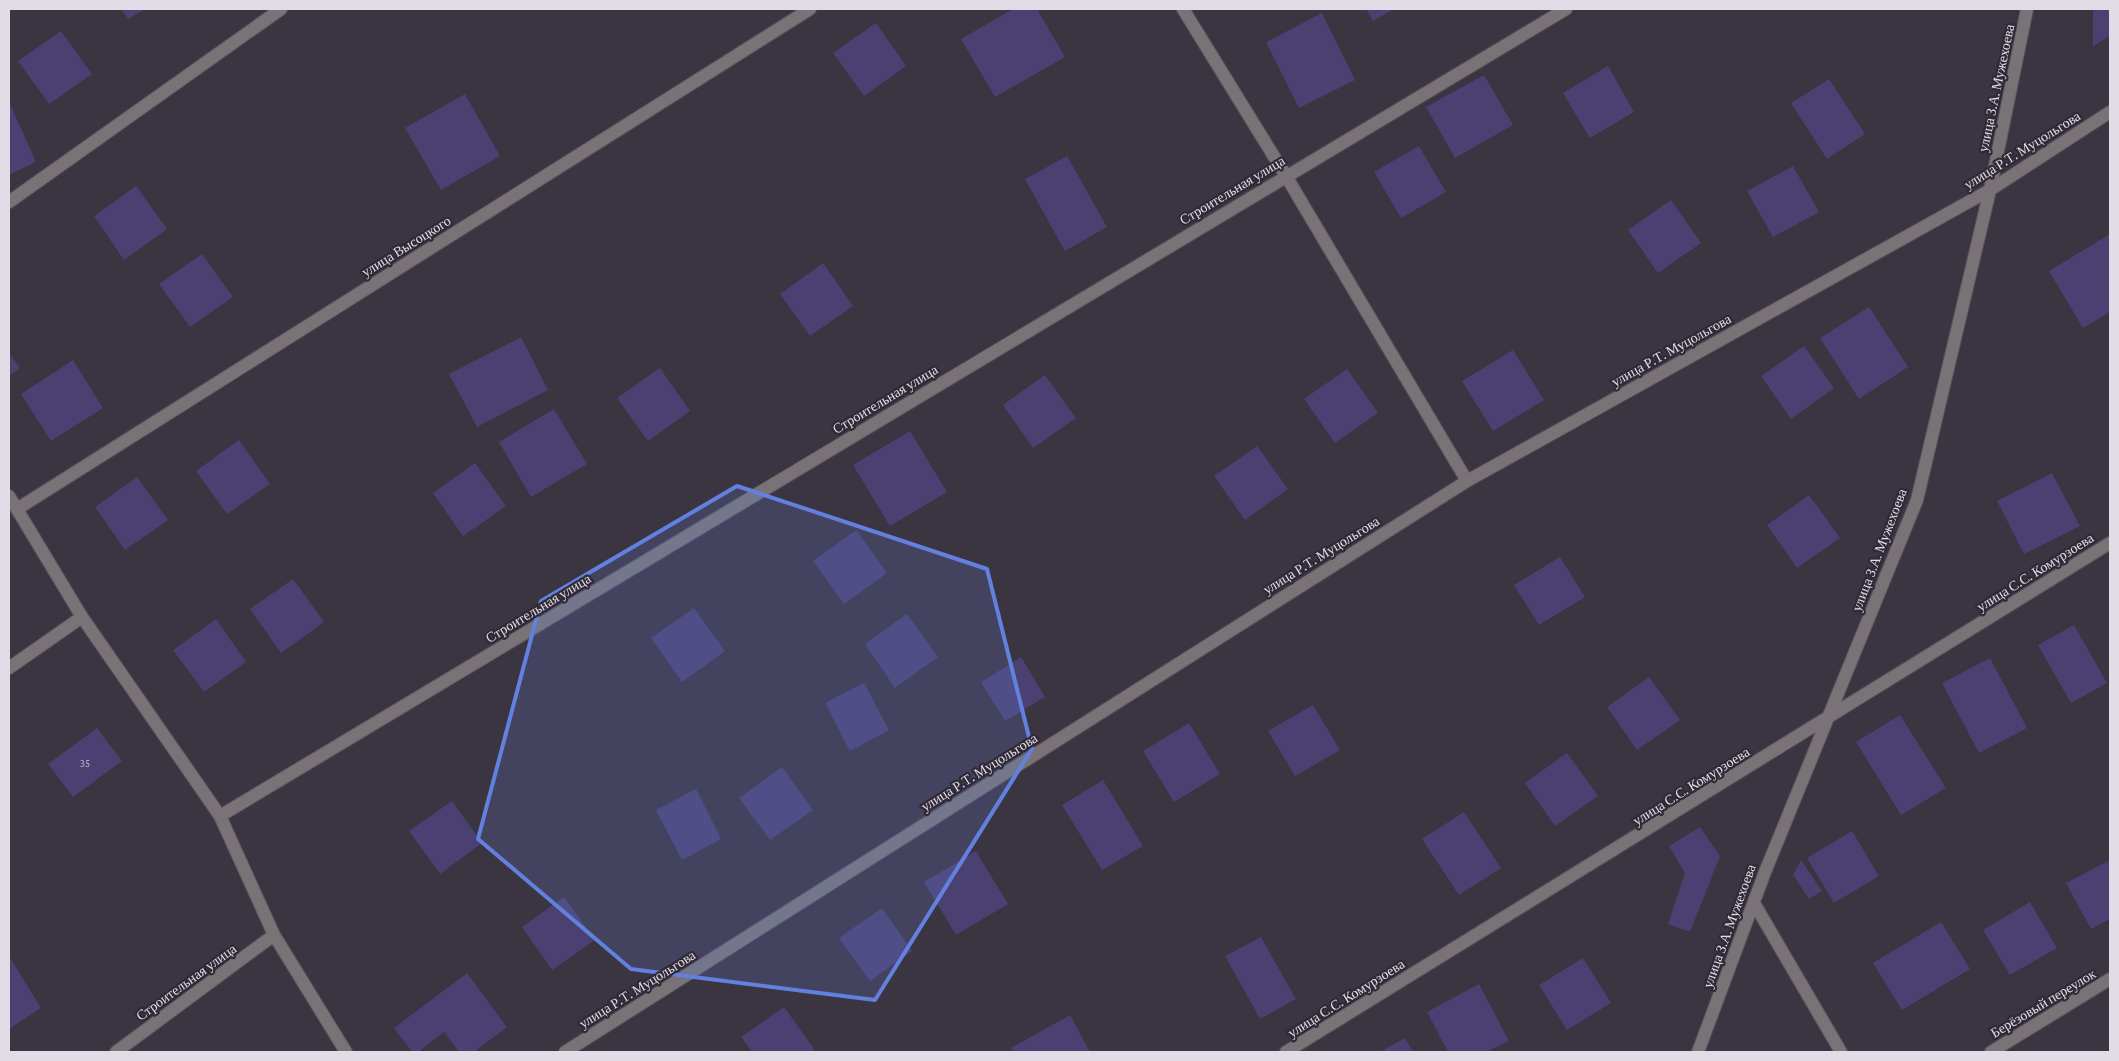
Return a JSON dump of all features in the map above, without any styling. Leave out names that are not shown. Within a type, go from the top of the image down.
[{"type":"street","points":[[9,202],[281,9]]},
{"type":"street","name":"улица Высоцкого","points":[[17,509],[810,9]]},
{"type":"street","points":[[1183,9],[1286,176],[1467,481]]},
{"type":"street","name":"Строительная улица","points":[[220,816],[1566,9]]},
{"type":"street","name":"улица З.А. Мужехоева","points":[[1698,1052],[1754,903],[1917,500],[1990,190],[2027,9]]},
{"type":"street","name":"улица Р.Т. Муцольгова","points":[[565,1052],[1467,481],[1990,190],[2110,112]]},
{"type":"street","points":[[9,496],[82,617],[220,816],[274,935],[346,1052]]},
{"type":"street","name":"улица С.С. Комурзоева","points":[[1286,1052],[2110,543]]},
{"type":"street","points":[[9,668],[82,617]]},
{"type":"street","points":[[1754,903],[1841,1052]]},
{"type":"street","name":"Строительная улица","points":[[116,1052],[274,935]]},
{"type":"street","name":"Берёзовый переулок","points":[[1991,1052],[2110,979]]},
{"type":"highlighted area","points":[[737,486],[987,569],[1032,749],[875,1000],[631,969],[478,839],[541,601]]},
{"type":"building","points":[[121,9],[145,9],[128,19]]},
{"type":"building","points":[[1013,9],[1037,9],[1065,57],[995,97],[961,39]]},
{"type":"building","points":[[1366,9],[1394,9],[1373,21]]},
{"type":"building","points":[[2093,9],[2110,9],[2110,36],[2093,46]]},
{"type":"building","points":[[1322,13],[1355,80],[1299,108],[1266,42]]},
{"type":"building","points":[[876,23],[906,66],[864,96],[833,53]]},
{"type":"building","points":[[61,31],[92,74],[49,104],[18,61]]},
{"type":"building","points":[[1608,66],[1634,112],[1590,138],[1563,93]]},
{"type":"building","points":[[1484,75],[1513,125],[1455,158],[1426,107]]},
{"type":"building","points":[[1829,79],[1865,134],[1827,159],[1791,103]]},
{"type":"building","points":[[465,94],[500,156],[441,190],[405,128]]},
{"type":"building","points":[[9,102],[36,162],[9,175]]},
{"type":"building","points":[[1419,146],[1446,192],[1401,218],[1374,172]]},
{"type":"building","points":[[1067,156],[1107,227],[1065,251],[1025,179]]},
{"type":"building","points":[[1793,166],[1819,212],[1773,237],[1747,191]]},
{"type":"building","points":[[136,186],[167,229],[124,260],[94,216]]},
{"type":"building","points":[[1671,200],[1701,243],[1658,273],[1628,230]]},
{"type":"building","points":[[2110,234],[2110,312],[2083,328],[2049,271]]},
{"type":"building","points":[[202,254],[233,297],[190,327],[159,284]]},
{"type":"building","points":[[823,263],[853,306],[810,336],[780,294]]},
{"type":"building","points":[[1869,307],[1908,367],[1859,399],[1820,338]]},
{"type":"building","points":[[521,337],[548,390],[477,427],[449,374]]},
{"type":"building","points":[[1804,346],[1834,388],[1791,419],[1761,376]]},
{"type":"building","points":[[1513,350],[1544,400],[1493,431],[1462,381]]},
{"type":"building","points":[[9,353],[20,368],[9,376]]},
{"type":"building","points":[[73,360],[103,408],[51,441],[21,394]]},
{"type":"building","points":[[660,368],[690,411],[648,441],[617,398]]},
{"type":"building","points":[[1347,369],[1378,413],[1335,443],[1304,399]]},
{"type":"building","points":[[1045,375],[1076,418],[1033,448],[1003,405]]},
{"type":"building","points":[[554,409],[587,464],[531,497],[499,442]]},
{"type":"building","points":[[910,431],[947,492],[890,526],[853,465]]},
{"type":"building","points":[[239,440],[270,484],[227,514],[196,471]]},
{"type":"building","points":[[1257,446],[1288,489],[1245,520],[1214,476]]},
{"type":"building","points":[[475,463],[506,506],[463,536],[433,493]]},
{"type":"building","points":[[2052,473],[2080,526],[2024,554],[1997,501]]},
{"type":"building","points":[[137,477],[168,520],[125,550],[95,507]]},
{"type":"building","points":[[1809,495],[1840,538],[1797,568],[1767,525]]},
{"type":"building","points":[[856,530],[887,573],[844,604],[813,561]]},
{"type":"building","points":[[1560,557],[1585,597],[1539,625],[1514,585]]},
{"type":"building","points":[[293,579],[324,622],[281,653],[250,609]]},
{"type":"building","points":[[694,608],[725,651],[682,682],[651,638]]},
{"type":"building","points":[[907,614],[938,657],[895,688],[865,644]]},
{"type":"building","points":[[216,619],[246,662],[204,692],[173,650]]},
{"type":"building","points":[[2074,625],[2107,683],[2071,703],[2038,645]]},
{"type":"building","points":[[1021,657],[1045,697],[1005,721],[981,682]]},
{"type":"building","points":[[1990,658],[2027,728],[1979,753],[1942,683]]},
{"type":"building","points":[[1649,677],[1680,720],[1637,750],[1607,707]]},
{"type":"building","points":[[864,683],[889,730],[850,751],[825,703]]},
{"type":"building","points":[[1313,705],[1340,750],[1295,776],[1268,731]]},
{"type":"building","points":[[1900,715],[1946,788],[1901,815],[1856,742]]},
{"type":"building","points":[[1189,723],[1220,774],[1174,802],[1143,751]]},
{"type":"building","points":[[97,728],[122,761],[73,797],[48,764]]},
{"type":"building","points":[[1567,753],[1598,796],[1555,826],[1525,783]]},
{"type":"building","points":[[782,767],[813,810],[770,840],[739,798]]},
{"type":"building","points":[[1103,780],[1143,846],[1102,870],[1062,805]]},
{"type":"building","points":[[696,789],[721,839],[682,860],[656,810]]},
{"type":"building","points":[[452,801],[482,843],[440,874],[409,831]]},
{"type":"building","points":[[1464,812],[1501,868],[1459,895],[1422,839]]},
{"type":"building","points":[[1700,827],[1720,856],[1690,932],[1668,924],[1685,873],[1669,846]]},
{"type":"building","points":[[1852,831],[1879,876],[1834,903],[1807,858]]},
{"type":"building","points":[[976,851],[1008,904],[956,935],[924,882]]},
{"type":"building","points":[[1801,860],[1822,891],[1809,899],[1793,875]]},
{"type":"building","points":[[2110,860],[2110,919],[2091,929],[2066,883]]},
{"type":"building","points":[[564,897],[595,940],[552,970],[522,927]]},
{"type":"building","points":[[2030,902],[2057,948],[2010,975],[1983,930]]},
{"type":"building","points":[[882,908],[912,951],[870,981],[839,938]]},
{"type":"building","points":[[1941,922],[1970,969],[1902,1010],[1873,963]]},
{"type":"building","points":[[1261,937],[1296,999],[1260,1019],[1225,956]]},
{"type":"building","points":[[9,956],[41,1008],[9,1029]]},
{"type":"building","points":[[1583,958],[1611,1003],[1567,1030],[1539,985]]},
{"type":"building","points":[[467,973],[507,1027],[474,1052],[459,1052],[444,1032],[418,1052],[412,1052],[394,1028]]},
{"type":"building","points":[[1479,984],[1509,1041],[1486,1052],[1448,1052],[1427,1012]]},
{"type":"building","points":[[784,1007],[815,1050],[811,1052],[752,1052],[741,1037]]},
{"type":"building","points":[[1070,1015],[1090,1052],[1014,1052],[1011,1048]]},
{"type":"building","points":[[1405,1038],[1413,1052],[1380,1052]]}]
